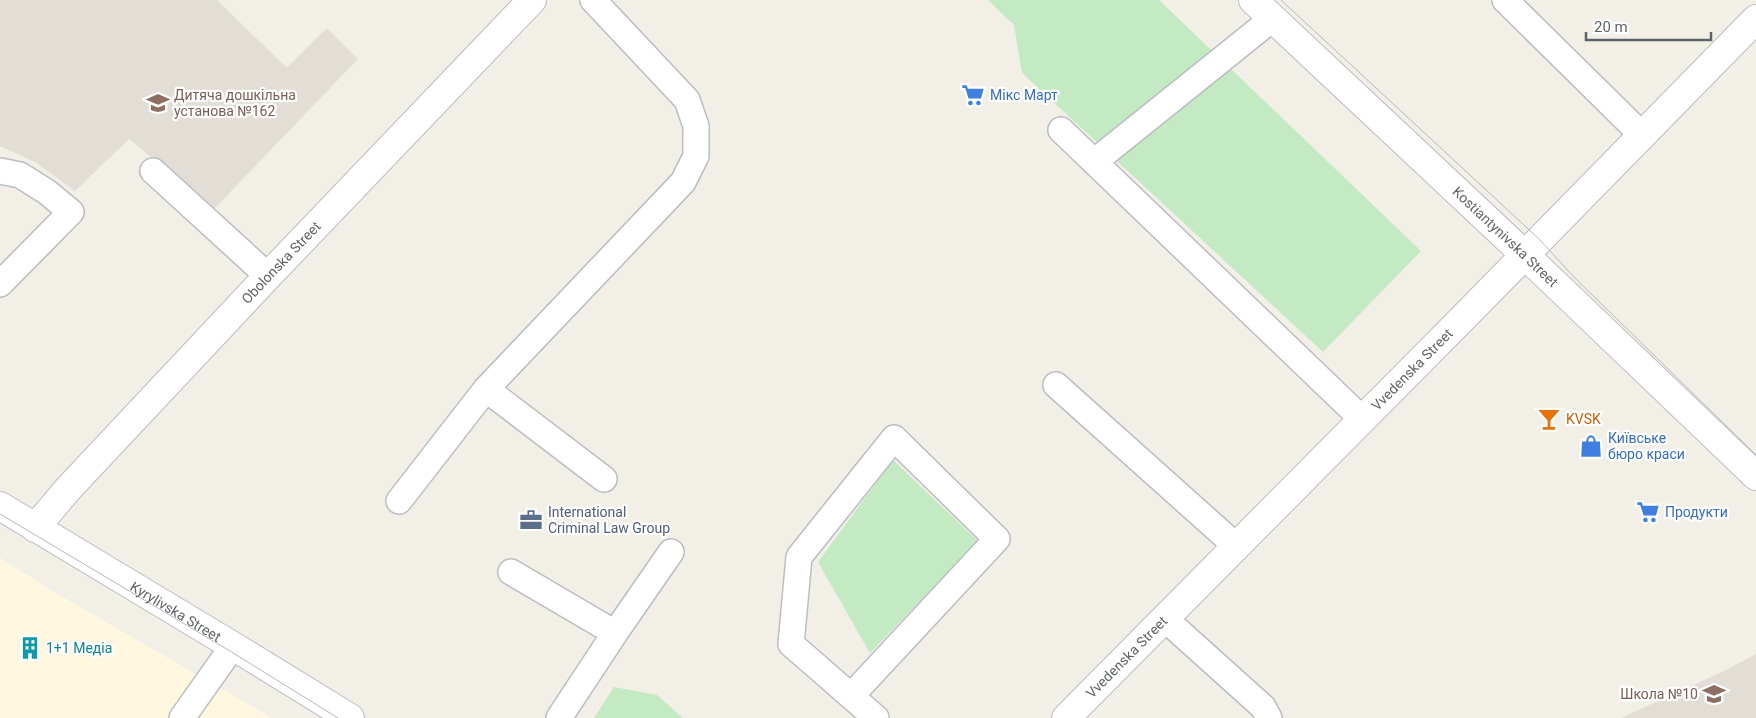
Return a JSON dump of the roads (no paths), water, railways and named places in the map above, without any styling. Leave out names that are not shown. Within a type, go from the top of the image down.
[{"type":"street","name":"Obolonska Street","points":[[35,528],[68,489],[268,276],[532,0]]},
{"type":"street","name":"Kostiantynivska Street","points":[[1253,0],[1524,254],[1756,476]]},
{"type":"street","name":"Vvedenska Street","points":[[1066,718],[1756,19]]},
{"type":"street","name":"Kyrylivska Street","points":[[0,506],[350,718]]},
{"type":"lane","points":[[399,500],[486,389],[683,182],[696,156],[696,126],[687,100],[593,0]]},
{"type":"lane","points":[[1505,0],[1642,135]]},
{"type":"lane","points":[[1094,162],[1272,18]]},
{"type":"lane","points":[[1060,130],[1362,419]]},
{"type":"lane","points":[[0,171],[20,175],[47,192],[71,212],[0,284]]},
{"type":"lane","points":[[153,171],[268,276]]},
{"type":"lane","points":[[1056,385],[1236,546]]},
{"type":"lane","points":[[486,389],[604,479]]},
{"type":"lane","points":[[851,696],[997,539],[894,438],[799,558],[791,644],[876,718]]},
{"type":"lane","points":[[559,718],[671,552]]},
{"type":"lane","points":[[511,572],[615,633]]},
{"type":"lane","points":[[1164,618],[1263,707],[1270,718]]},
{"type":"lane","points":[[182,718],[233,646]]},
{"type":"tram line","points":[[1281,0],[1539,239],[1573,276],[1756,455]]},
{"type":"tram line","points":[[0,514],[230,651],[338,718]]},
{"type":"place","name":"Мікс Март","points":[[973,95]]},
{"type":"place","name":"Дитяча дошкільна установа №162","points":[[158,103]]},
{"type":"place","name":"KVSK","points":[[1549,419]]},
{"type":"place","name":"Київське бюро краси","points":[[1591,446]]},
{"type":"place","name":"Продукти","points":[[1648,512]]},
{"type":"place","name":"International Criminal Law Group","points":[[531,520]]},
{"type":"place","name":"1+1 Медіа","points":[[30,648]]},
{"type":"place","name":"Школа №10","points":[[1714,694]]}]
